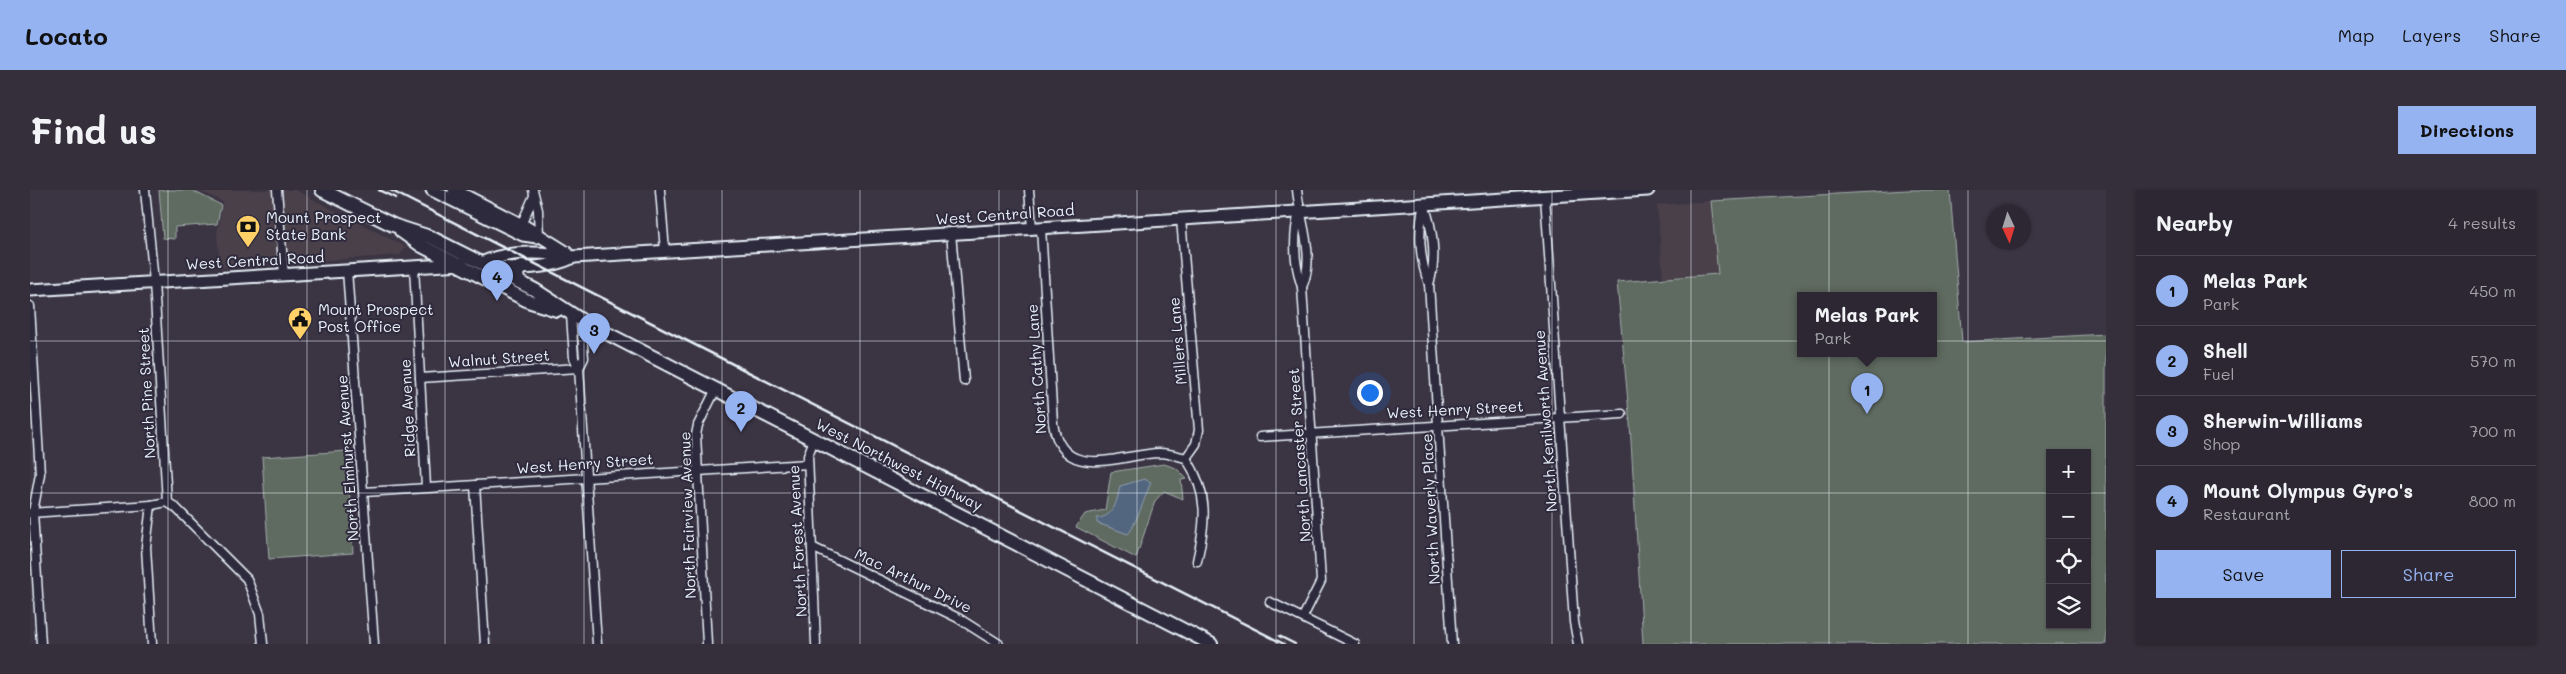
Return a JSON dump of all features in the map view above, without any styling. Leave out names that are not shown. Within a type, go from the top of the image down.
[{"type":"main road","name":"West Northwest Highway","points":[[322,190],[393,225],[430,237],[482,263],[518,282],[576,318],[1210,644]]},
{"type":"main road","points":[[432,190],[539,237],[574,257]]},
{"type":"main road","points":[[454,190],[522,230],[530,240],[532,249],[530,254]]},
{"type":"main road","name":"West Central Road","points":[[482,263],[495,256],[554,253],[574,257],[1648,190]]},
{"type":"main road","name":"West Northwest Highway","points":[[393,225],[422,246],[528,301],[576,318]]},
{"type":"main road","name":"West Central Road","points":[[30,290],[482,263],[502,268],[560,264],[574,257]]},
{"type":"main road","points":[[518,282],[517,273],[522,266]]},
{"type":"street","name":"North Pine Street","points":[[146,190],[154,282],[167,502]]},
{"type":"street","points":[[277,190],[284,275]]},
{"type":"street","points":[[660,190],[665,251]]},
{"type":"street","name":"North Cathy Lane","points":[[1029,190],[1037,228],[1056,440],[1069,455],[1098,461],[1113,461],[1158,453],[1186,458]]},
{"type":"street","points":[[1297,190],[1299,212]]},
{"type":"street","points":[[522,230],[534,193]]},
{"type":"street","points":[[534,193],[538,210],[539,237]]},
{"type":"street","name":"North Kenilworth Avenue","points":[[1545,196],[1574,622],[1578,644]]},
{"type":"street","name":"North Waverly Place","points":[[1424,204],[1430,220],[1434,270],[1429,284],[1440,425],[1452,644]]},
{"type":"street","name":"North Lancaster Street","points":[[1299,212],[1295,228],[1296,270],[1302,287],[1321,581],[1303,617]]},
{"type":"street","name":"North Lancaster Street","points":[[1299,212],[1305,228],[1308,274],[1302,287]]},
{"type":"street","name":"Millers Lane","points":[[1181,219],[1199,430],[1196,444],[1186,458]]},
{"type":"street","points":[[951,233],[964,381]]},
{"type":"street","name":"Ridge Avenue","points":[[414,267],[426,487]]},
{"type":"street","name":"North Elmhurst Avenue","points":[[347,270],[374,644]]},
{"type":"street","points":[[30,306],[40,472],[31,512],[42,644]]},
{"type":"street","points":[[576,318],[574,358],[580,368],[597,644]]},
{"type":"street","name":"Walnut Street","points":[[420,378],[580,368]]},
{"type":"street","name":"North Fairview Avenue","points":[[707,644],[696,430],[716,389]]},
{"type":"street","name":"West Henry Street","points":[[1260,437],[1312,432],[1622,414]]},
{"type":"street","name":"North Forest Avenue","points":[[814,439],[809,448],[808,464],[816,644]]},
{"type":"street","points":[[1186,458],[1197,474],[1205,511],[1204,528],[1197,561]]},
{"type":"street","name":"West Henry Street","points":[[364,492],[808,464]]},
{"type":"street","points":[[475,485],[485,644]]},
{"type":"street","points":[[31,512],[151,506],[167,502],[175,507],[247,579],[258,607],[263,644]]},
{"type":"street","points":[[151,506],[146,544],[152,644]]},
{"type":"street","name":"Mac Arthur Drive","points":[[812,547],[958,618],[999,644]]},
{"type":"street","points":[[1270,602],[1355,644]]},
{"type":"shaded area","points":[[159,190],[191,190],[221,205],[217,224],[175,227],[175,239],[163,238]]},
{"type":"shaded area","points":[[198,190],[295,190],[406,247],[400,255],[220,268],[217,232],[223,202]]},
{"type":"shaded area","points":[[1908,190],[1950,190],[1962,342],[2106,334],[2106,644],[1643,644],[1630,424],[1617,282],[1718,274],[1711,201]]},
{"type":"shaded area","points":[[1711,201],[1718,274],[1663,278],[1657,205]]},
{"type":"shaded area","points":[[347,451],[353,553],[269,559],[262,457]]},
{"type":"shaded area","points":[[1164,464],[1176,468],[1187,479],[1181,480],[1183,499],[1164,491],[1155,501],[1136,558],[1076,527],[1085,514],[1105,510],[1111,472]]},
{"type":"water","points":[[1144,479],[1151,482],[1137,518],[1128,534],[1097,523],[1097,518],[1108,515],[1114,507],[1120,486]]},
{"type":"railway","points":[[379,190],[396,198]]},
{"type":"railway","points":[[390,190],[1284,644]]},
{"type":"railway","points":[[1279,636],[1295,644]]},
{"type":"place","name":"Mount Prospect State Bank","points":[[248,248]]},
{"type":"place","name":"Mount Olympus Gyro's","points":[[497,301]]},
{"type":"place","name":"Mount Prospect Post Office","points":[[300,340]]},
{"type":"place","name":"Sherwin-Williams","points":[[594,354]]},
{"type":"place","name":"Melas Park","points":[[1867,414]]},
{"type":"place","name":"Shell","points":[[741,432]]}]
